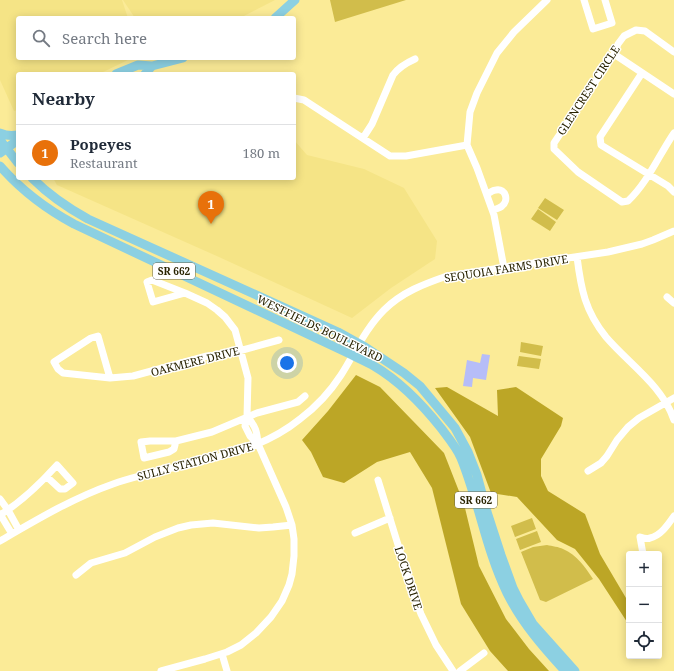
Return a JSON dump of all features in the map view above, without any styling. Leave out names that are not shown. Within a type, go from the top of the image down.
[{"type":"main road","points":[[277,16],[295,0]]},
{"type":"main road","points":[[121,72],[138,65],[152,66],[175,60]]},
{"type":"main road","points":[[147,72],[152,66]]},
{"type":"main road","points":[[0,133],[4,135],[16,136]]},
{"type":"main road","points":[[0,140],[3,151],[16,161]]},
{"type":"main road","points":[[3,151],[16,141]]},
{"type":"main road","points":[[2,171],[16,163]]},
{"type":"main road","name":"WESTFIELDS BOULEVARD","points":[[2,171],[39,202],[54,213],[74,224],[352,355],[374,366],[400,384],[430,414],[461,456],[479,509],[490,549],[507,592],[520,616],[535,638],[565,671]]},
{"type":"main road","name":"WESTFIELDS BOULEVARD","points":[[34,180],[48,193],[94,222],[275,303],[359,343],[393,365],[420,386],[455,428],[468,452],[477,475],[501,555],[519,600],[534,624],[575,671]]},
{"type":"main road","points":[[43,180],[71,204],[75,211]]},
{"type":"street","points":[[504,268],[493,210],[467,145],[470,112],[477,93],[497,53],[514,32],[547,0]]},
{"type":"street","points":[[584,0],[593,29],[612,23],[605,0]]},
{"type":"street","name":"GLENCREST CIRCLE","points":[[674,52],[645,31],[636,30],[624,36],[618,44],[614,54],[554,143],[554,149],[578,172],[622,202],[628,201],[635,194],[674,133]]},
{"type":"street","points":[[614,54],[674,94]]},
{"type":"street","points":[[363,138],[372,124],[393,75],[403,65],[415,59]]},
{"type":"street","points":[[642,73],[600,137],[601,145],[668,186],[674,192]]},
{"type":"street","points":[[296,98],[304,100],[390,156],[406,156],[467,145]]},
{"type":"street","points":[[487,194],[495,190],[500,190],[504,192],[506,197],[506,202],[502,207],[493,210]]},
{"type":"street","name":"SEQUOIA FARMS DRIVE","points":[[359,343],[373,321],[384,310],[409,291],[425,283],[447,276],[608,252],[631,247],[674,231]]},
{"type":"street","points":[[577,257],[584,298],[593,318],[607,338],[651,383],[666,402],[674,420]]},
{"type":"street","points":[[161,671],[222,654],[241,645],[256,633],[272,617],[282,601],[289,584],[293,564],[294,539],[292,525],[286,507],[258,444],[250,436],[245,426],[247,417],[248,378],[234,330],[225,317],[212,306],[185,293],[152,280],[147,282],[153,302],[185,293]]},
{"type":"street","points":[[667,297],[674,303]]},
{"type":"street","name":"OAKMERE DRIVE","points":[[110,378],[98,336],[91,338],[54,362],[58,369],[63,373],[110,378],[133,376],[207,356],[228,354],[278,340]]},
{"type":"street","name":"SULLY STATION DRIVE","points":[[0,542],[58,508],[114,484],[161,470],[230,454],[258,444],[285,430],[300,419],[326,395],[340,376],[359,343]]},
{"type":"street","points":[[176,441],[174,449],[169,452],[144,458],[141,442],[176,441],[212,432],[257,413],[298,402],[306,396]]},
{"type":"street","points":[[588,471],[601,463],[628,427],[639,418],[674,398]]},
{"type":"street","points":[[12,534],[0,515],[14,506],[47,477]]},
{"type":"street","name":"LOCK DRIVE","points":[[378,480],[412,590],[421,614],[436,645],[453,671]]},
{"type":"street","points":[[0,499],[19,530]]},
{"type":"street","points":[[642,551],[640,537],[651,538],[658,534],[666,527],[674,516]]},
{"type":"street","points":[[355,533],[390,518]]},
{"type":"street","points":[[76,575],[91,563],[125,552],[155,537],[190,525],[213,522],[259,528],[273,528],[292,525]]},
{"type":"street","points":[[460,671],[484,653]]},
{"type":"street","points":[[222,654],[227,671]]},
{"type":"shaded area","points":[[0,0],[122,0],[127,16],[16,16],[16,60],[128,60],[103,72],[16,72],[16,110],[14,111],[0,80]]},
{"type":"shaded area","points":[[123,0],[275,0],[244,16],[134,16]]},
{"type":"shaded area","points":[[330,0],[406,0],[335,22]]},
{"type":"shaded area","points":[[296,142],[307,155],[364,169],[404,188],[437,241],[435,259],[391,288],[352,318],[57,185],[54,180],[296,180]]},
{"type":"shaded area","points":[[545,198],[564,210],[557,220],[538,208]]},
{"type":"shaded area","points":[[538,209],[556,222],[550,231],[531,219]]},
{"type":"shaded area","points":[[521,342],[543,346],[541,356],[520,352]]},
{"type":"shaded area","points":[[519,356],[541,359],[539,369],[517,366]]},
{"type":"shaded area","points":[[356,375],[380,387],[444,453],[464,504],[479,566],[506,619],[529,649],[549,671],[508,671],[490,651],[461,604],[432,488],[410,452],[377,462],[344,483],[323,477],[311,452],[302,440],[328,411]]},
{"type":"shaded area","points":[[447,387],[498,416],[497,390],[516,387],[563,418],[561,426],[541,459],[541,476],[548,491],[585,514],[600,554],[626,598],[626,620],[599,579],[575,549],[557,540],[517,497],[491,493],[470,437],[435,388]]},
{"type":"shaded area","points":[[532,518],[536,529],[515,537],[511,526]]},
{"type":"shaded area","points":[[537,531],[541,542],[520,550],[516,539]]},
{"type":"shaded area","points":[[547,545],[561,548],[577,558],[593,579],[546,602],[540,600],[521,552],[533,547]]},
{"type":"water","points":[[482,354],[490,355],[486,380],[473,378],[472,387],[463,386],[467,360],[480,363]]},
{"type":"place","name":"Popeyes","points":[[211,224]]}]
